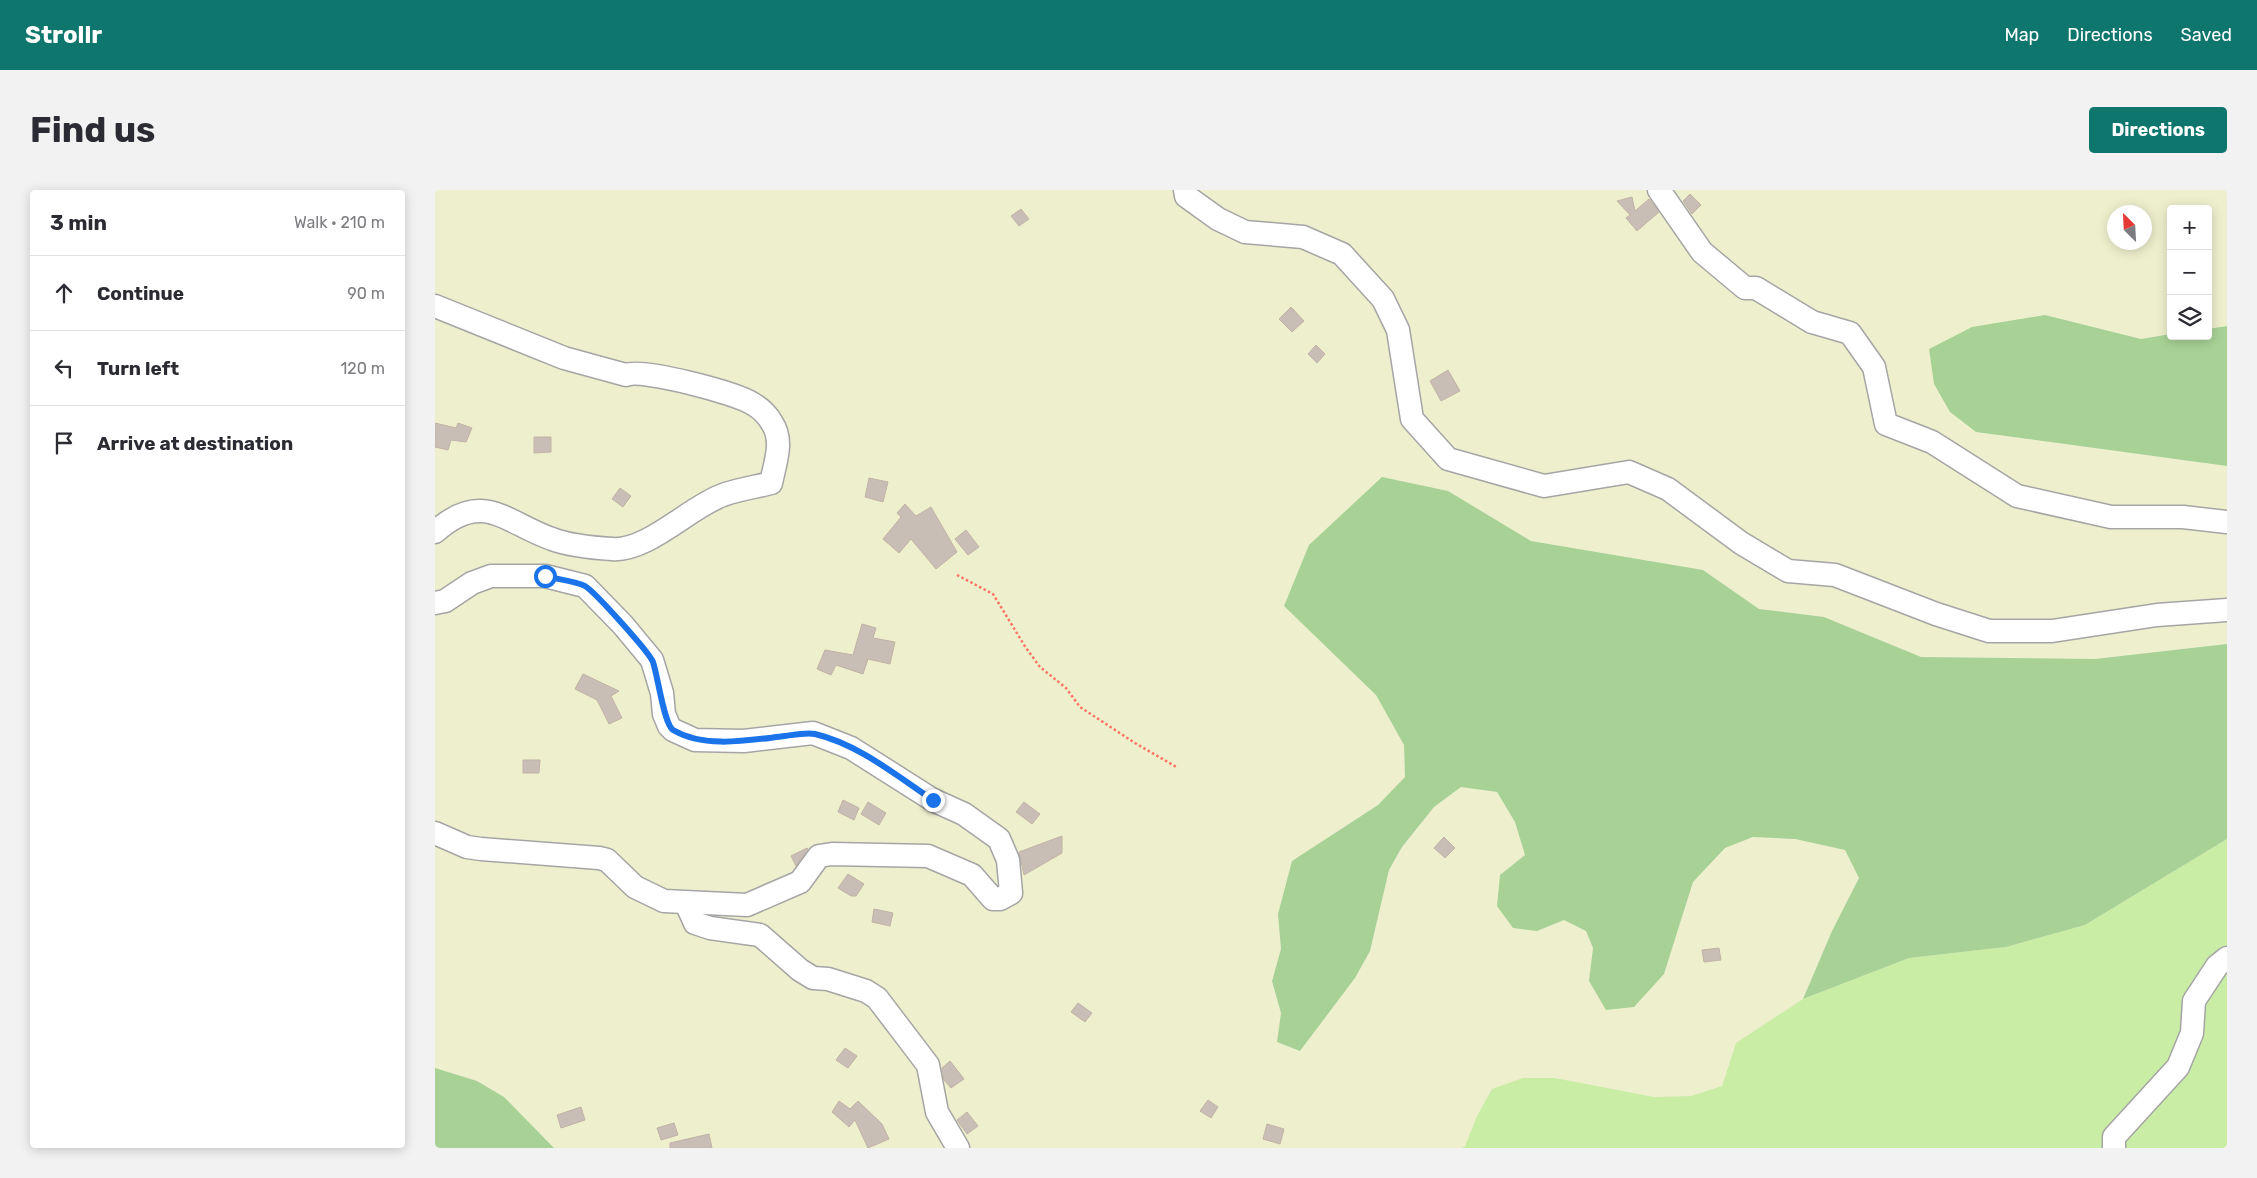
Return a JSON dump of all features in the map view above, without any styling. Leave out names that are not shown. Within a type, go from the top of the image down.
[{"type":"street","points":[[1185,190],[1186,196],[1218,219],[1245,232],[1303,237],[1342,254],[1383,298],[1398,330],[1412,419],[1448,458],[1545,486],[1629,472],[1668,490],[1741,543],[1788,571],[1835,575],[1935,614],[1989,631],[2052,631],[2157,615],[2227,610]]},
{"type":"street","points":[[1659,190],[1702,252],[1745,288],[1756,288],[1813,322],[1850,333],[1874,367],[1886,424],[1932,442],[2017,496],[2111,517],[2183,517],[2227,522]]},
{"type":"street","points":[[435,306],[564,358],[626,376],[644,374],[717,390],[741,398],[754,404],[772,422],[779,445],[771,483],[723,495],[654,536],[627,548],[614,550],[553,540],[493,512],[480,510],[466,513],[442,525],[435,532]]},
{"type":"street","points":[[435,603],[445,601],[472,583],[491,576],[545,576],[585,586],[623,625],[652,660],[662,693],[664,714],[669,726],[673,730],[695,740],[744,741],[813,733],[851,748],[933,800],[964,814],[999,839],[1008,860],[1011,893],[999,899],[993,899],[972,875],[928,856],[832,854],[819,856],[800,882],[747,905],[686,903],[656,898],[635,887],[607,860],[467,847],[435,833]]},
{"type":"street","points":[[686,903],[695,923],[710,928],[760,935],[774,948],[788,957],[800,970],[813,978],[827,979],[866,991],[877,998],[928,1065],[937,1112],[958,1148]]},
{"type":"street","points":[[2114,1148],[2114,1137],[2178,1068],[2192,1033],[2194,1000],[2217,966],[2227,958]]},
{"type":"path","points":[[957,575],[993,594],[1040,668],[1066,688],[1080,707],[1178,768]]},
{"type":"green space","points":[[435,190],[2227,190],[2227,326],[2212,328],[2212,205],[2167,205],[2167,335],[2141,339],[2044,315],[1976,432],[2227,466],[2227,644],[2095,659],[1921,657],[1824,617],[1759,609],[1703,570],[1531,541],[1448,491],[1320,641],[1376,695],[1404,745],[1405,777],[1378,805],[1332,834],[1278,914],[1281,949],[1272,981],[1281,1013],[1277,1042],[1300,1051],[1355,978],[1370,951],[1389,870],[1403,847],[1434,807],[1461,787],[1497,791],[1515,822],[1525,855],[1500,875],[1537,931],[1564,920],[1586,931],[1593,948],[1589,981],[1664,974],[1693,882],[1725,848],[1753,837],[1795,839],[1845,850],[1859,878],[1832,931],[1803,999],[1736,1043],[1722,1086],[1691,1096],[1654,1097],[1555,1078],[1492,1089],[1477,1116],[1465,1146],[1461,1148],[554,1148],[504,1097],[477,1081],[435,1068]]},
{"type":"green space","points":[[2045,315],[2141,339],[2167,335],[2167,340],[2212,340],[2212,328],[2227,326],[2227,466],[1976,432],[1950,412],[1934,384],[1929,349],[1972,327]]},
{"type":"green space","points":[[1382,477],[1448,491],[1531,541],[1703,570],[1759,609],[1824,617],[1921,657],[2095,659],[2227,644],[2227,839],[2085,925],[2006,947],[1909,958],[1803,999],[1832,931],[1859,878],[1845,850],[1795,839],[1753,837],[1725,848],[1693,882],[1664,974],[1634,1007],[1606,1010],[1589,981],[1593,948],[1586,931],[1564,920],[1537,931],[1513,928],[1497,906],[1500,875],[1525,855],[1515,822],[1497,792],[1461,787],[1434,807],[1402,847],[1389,870],[1370,951],[1355,978],[1300,1051],[1277,1042],[1281,1013],[1272,981],[1281,949],[1278,914],[1292,861],[1378,805],[1405,777],[1404,745],[1376,695],[1284,606],[1309,545]]},
{"type":"green space","points":[[2227,839],[2227,1148],[1461,1148],[1465,1146],[1477,1116],[1492,1089],[1523,1078],[1555,1078],[1654,1097],[1691,1096],[1722,1086],[1736,1043],[1803,999],[1909,958],[2006,947],[2085,925]]},
{"type":"green space","points":[[435,1068],[477,1081],[504,1097],[554,1148],[435,1148]]},
{"type":"building","points":[[1690,194],[1701,205],[1692,214],[1683,201]]},
{"type":"building","points":[[1632,197],[1635,211],[1649,199],[1659,212],[1637,231],[1626,218],[1630,215],[1617,201]]},
{"type":"building","points":[[1021,209],[1029,219],[1019,226],[1011,216]]},
{"type":"building","points":[[1291,307],[1304,321],[1292,332],[1279,319]]},
{"type":"building","points":[[1316,345],[1325,354],[1317,363],[1308,354]]},
{"type":"building","points":[[1448,370],[1460,391],[1441,401],[1430,381]]},
{"type":"building","points":[[435,423],[456,428],[458,423],[472,428],[466,442],[451,440],[448,450],[435,447]]},
{"type":"building","points":[[534,437],[551,437],[551,452],[534,453]]},
{"type":"building","points":[[869,478],[888,482],[883,502],[865,497]]},
{"type":"building","points":[[620,488],[631,496],[623,507],[612,499]]},
{"type":"building","points":[[905,504],[916,516],[931,507],[957,552],[936,569],[911,539],[899,553],[883,539],[901,517],[897,513]]},
{"type":"building","points":[[966,530],[979,547],[968,555],[955,539]]},
{"type":"building","points":[[862,624],[876,628],[873,638],[895,642],[890,664],[868,659],[863,674],[836,665],[831,675],[817,669],[825,650],[853,655]]},
{"type":"building","points":[[583,674],[619,691],[611,696],[622,718],[609,724],[597,700],[575,689]]},
{"type":"building","points":[[523,760],[540,760],[539,773],[523,773]]},
{"type":"building","points":[[843,800],[859,808],[854,820],[838,812]]},
{"type":"building","points":[[868,802],[886,813],[879,825],[861,814]]},
{"type":"building","points":[[1024,802],[1040,814],[1032,824],[1016,812]]},
{"type":"building","points":[[1062,836],[1062,853],[1024,875],[1019,852]]},
{"type":"building","points":[[1444,837],[1455,848],[1445,858],[1434,848]]},
{"type":"building","points":[[808,849],[796,866],[791,856]]},
{"type":"building","points":[[848,874],[864,884],[856,896],[851,896],[838,888]]},
{"type":"building","points":[[874,909],[893,913],[890,926],[872,922]]},
{"type":"building","points":[[1719,948],[1721,960],[1704,962],[1702,950]]},
{"type":"building","points":[[1078,1003],[1092,1013],[1085,1022],[1071,1012]]},
{"type":"building","points":[[845,1048],[857,1056],[848,1068],[836,1060]]},
{"type":"building","points":[[950,1061],[964,1079],[951,1088],[944,1080],[942,1068]]},
{"type":"building","points":[[1208,1100],[1218,1107],[1211,1118],[1200,1111]]},
{"type":"building","points":[[839,1101],[850,1109],[858,1101],[882,1124],[889,1139],[868,1148],[855,1120],[849,1127],[832,1112]]},
{"type":"building","points":[[581,1107],[585,1120],[561,1128],[557,1115]]},
{"type":"building","points":[[967,1112],[978,1126],[967,1134],[957,1120]]},
{"type":"building","points":[[674,1123],[678,1135],[661,1140],[657,1128]]},
{"type":"building","points":[[1267,1124],[1284,1129],[1280,1144],[1263,1139]]},
{"type":"building","points":[[709,1134],[712,1148],[670,1148],[670,1143]]},
{"type":"route","points":[[545,576],[585,586],[623,625],[652,660],[662,693],[664,714],[669,726],[673,730],[695,740],[744,741],[813,733],[851,748],[895,774],[933,800]]}]
